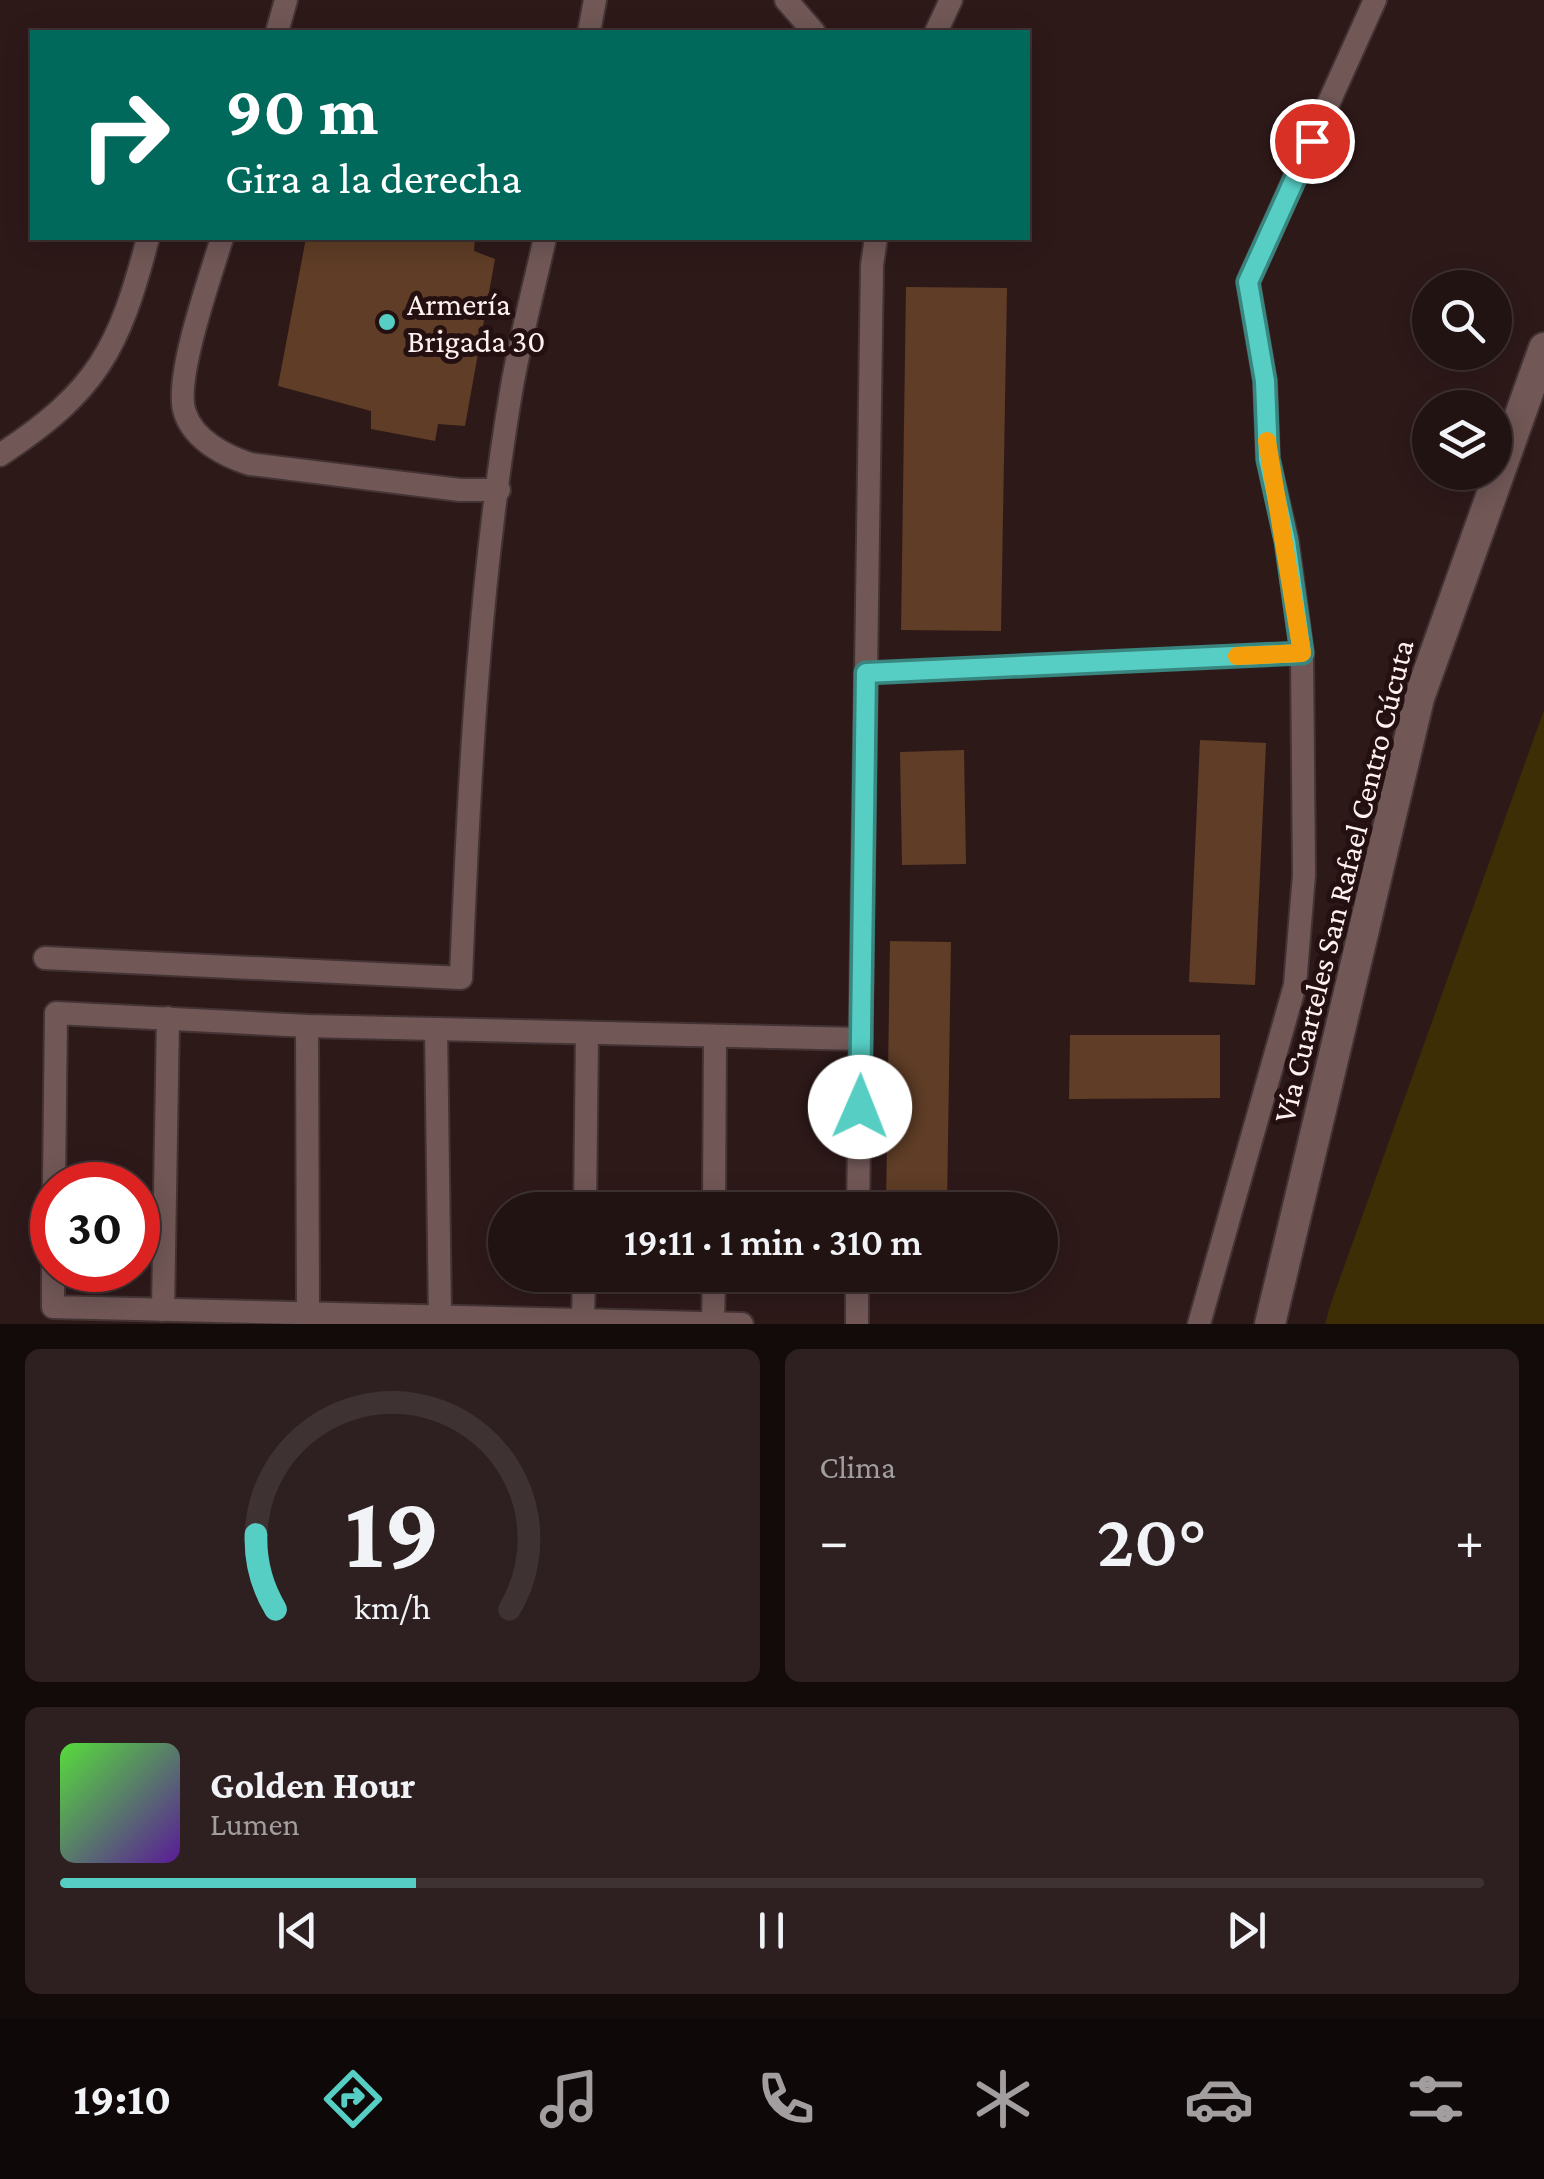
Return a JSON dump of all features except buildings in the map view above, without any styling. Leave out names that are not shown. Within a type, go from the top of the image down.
[{"type":"main road","name":"Vía Cuarteles San Rafael Centro Cúcuta","points":[[1270,1324],[1419,698],[1544,348]]},
{"type":"street","points":[[278,30],[286,0]]},
{"type":"street","points":[[589,30],[596,0]]},
{"type":"street","points":[[786,0],[812,30]]},
{"type":"street","points":[[937,30],[951,0]]},
{"type":"street","points":[[1198,1324],[1294,985],[1304,874],[1302,653],[1286,541],[1268,459],[1265,381],[1248,282],[1376,0]]},
{"type":"street","points":[[0,455],[53,420],[101,365],[133,291],[147,240]]},
{"type":"street","points":[[221,240],[182,384],[185,414],[220,454],[269,466],[460,490],[499,490]]},
{"type":"street","points":[[45,958],[462,978],[478,680],[499,490],[512,385],[546,240]]},
{"type":"street","points":[[858,1192],[876,240]]},
{"type":"street","points":[[54,1162],[56,1013],[307,1026],[861,1038]]},
{"type":"street","points":[[164,1310],[168,1018]]},
{"type":"street","points":[[307,1026],[308,1314]]},
{"type":"street","points":[[436,1029],[440,1317]]},
{"type":"street","points":[[585,1192],[587,1034]]},
{"type":"street","points":[[714,1192],[715,1037]]},
{"type":"street","points":[[53,1292],[53,1307],[742,1324]]},
{"type":"street","points":[[583,1320],[584,1292]]},
{"type":"street","points":[[713,1324],[714,1292]]},
{"type":"street","points":[[857,1292],[857,1324]]},
{"type":"lane","points":[[866,673],[1302,653]]},
{"type":"shaded area","points":[[1544,710],[1544,1324],[1325,1324],[1331,1303]]},
{"type":"slow traffic","points":[[1237,656],[1302,653],[1267,441]]},
{"type":"place","name":"Armería Brigada 30","points":[[387,322]]},
{"type":"route","points":[[860,1107],[866,673],[1302,653],[1286,541],[1268,459],[1265,381],[1248,282],[1312,141]]}]
